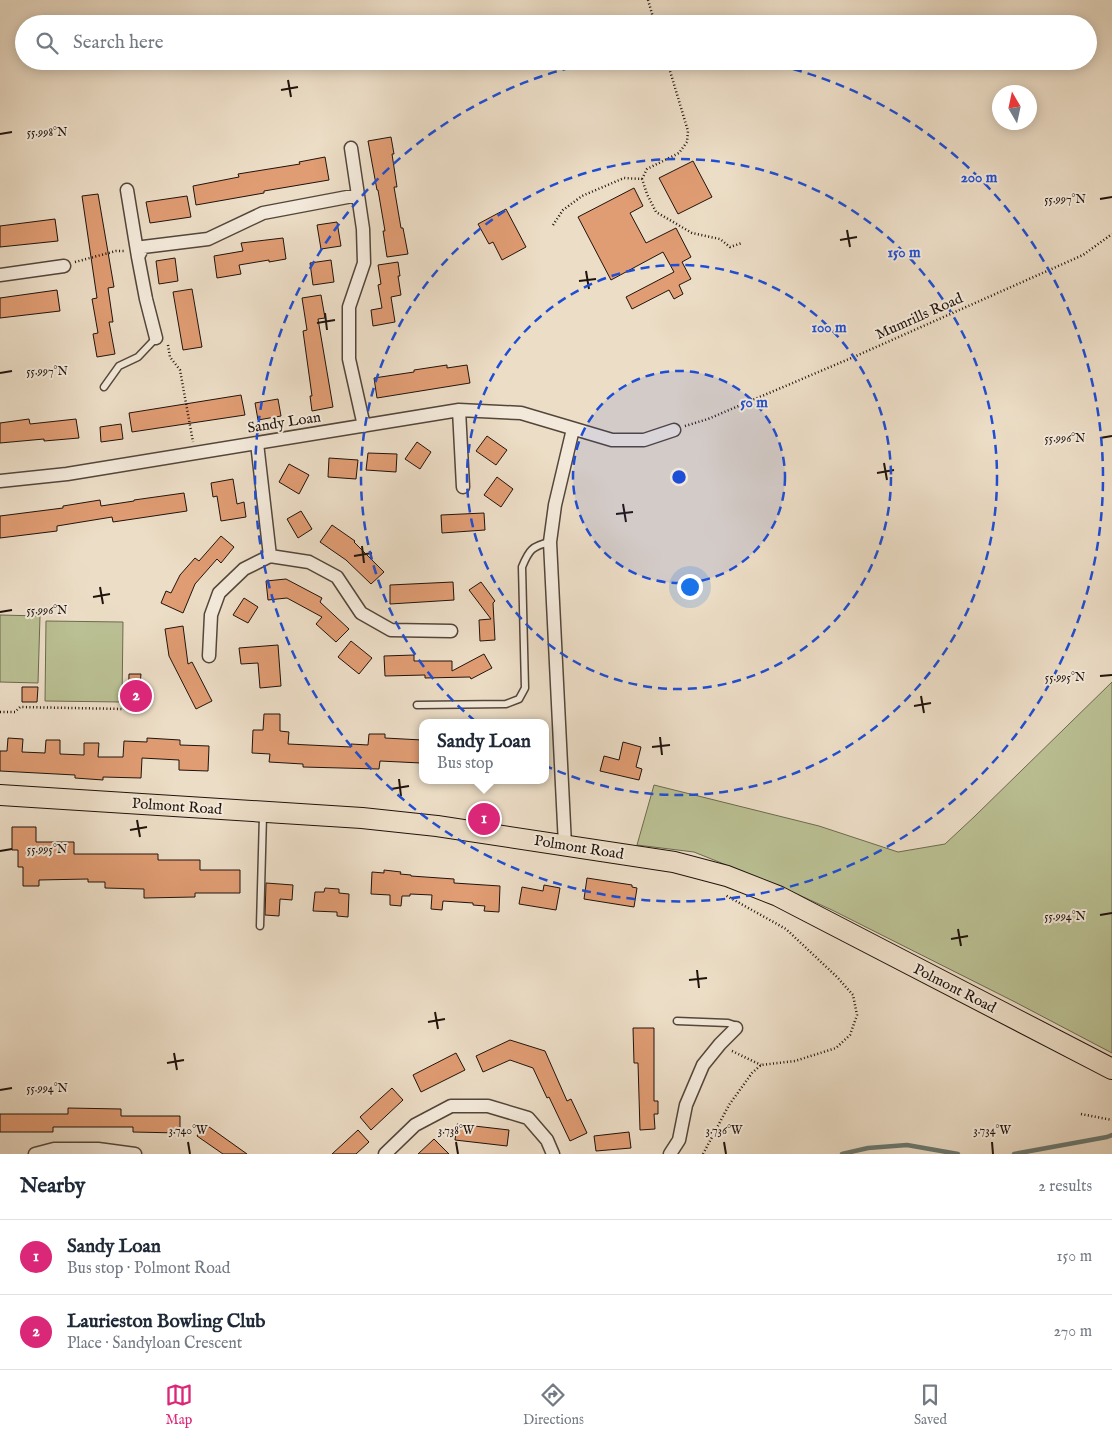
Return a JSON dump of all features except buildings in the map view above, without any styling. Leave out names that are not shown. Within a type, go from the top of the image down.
[{"type":"main road","name":"Polmont Road","points":[[0,795],[362,818],[437,826],[674,862],[727,876],[778,896],[1112,1069]]},
{"type":"street","points":[[352,148],[363,229],[364,263],[349,307],[349,359],[364,426]]},
{"type":"street","points":[[127,190],[137,254],[156,338]]},
{"type":"street","points":[[137,254],[143,247],[208,239],[263,213],[358,195]]},
{"type":"street","points":[[0,275],[64,266]]},
{"type":"street","points":[[459,410],[463,487]]},
{"type":"street","name":"Sandy Loan","points":[[0,482],[67,474],[459,410],[520,413],[612,440],[644,440],[674,430]]},
{"type":"street","points":[[565,845],[550,542],[555,505],[573,429]]},
{"type":"street","points":[[257,443],[270,556]]},
{"type":"street","points":[[209,656],[212,615],[219,593],[244,569],[270,556],[309,562],[336,577],[361,613],[391,630],[451,631]]},
{"type":"street","points":[[670,1154],[679,1140],[686,1104],[703,1065],[736,1028]]},
{"type":"street","points":[[385,1154],[415,1124],[451,1106],[488,1106],[528,1118],[547,1140],[553,1154]]},
{"type":"street","points":[[35,1154],[54,1149],[98,1149],[135,1154]]},
{"type":"lane","points":[[104,387],[119,366],[138,357],[156,338]]},
{"type":"lane","points":[[417,705],[506,704],[520,699],[525,688],[522,567],[526,556],[536,545],[550,542]]},
{"type":"lane","points":[[260,926],[263,811]]},
{"type":"lane","points":[[677,1021],[728,1022],[736,1028]]},
{"type":"path","points":[[648,0],[652,15]]},
{"type":"path","points":[[669,70],[688,131],[687,142],[679,153],[647,169],[642,179],[647,194],[656,212],[692,233],[720,239],[730,247],[742,243]]},
{"type":"path","points":[[553,225],[563,210],[582,196],[624,178],[642,179]]},
{"type":"path","name":"Mumrills Road","points":[[674,430],[708,419],[856,356],[1083,255],[1112,234]]},
{"type":"path","points":[[64,266],[79,260],[116,251],[137,254]]},
{"type":"path","points":[[156,338],[166,336],[170,357],[180,370],[194,453]]},
{"type":"path","points":[[0,712],[15,712],[20,707],[124,709]]},
{"type":"path","points":[[720,1044],[761,1064],[795,1061],[836,1048],[850,1035],[857,1015],[853,995],[837,977],[786,929],[725,895]]},
{"type":"path","points":[[703,1154],[729,1105],[752,1073],[761,1064]]},
{"type":"path","points":[[1082,1114],[1112,1120]]},
{"type":"green space","points":[[0,615],[40,616],[38,683],[0,682]]},
{"type":"green space","points":[[46,621],[123,622],[122,702],[45,701]]},
{"type":"green space","points":[[1112,682],[1112,1053],[1015,1002],[832,910],[786,889],[694,852],[637,845],[654,785],[819,826],[898,852],[945,844]]},
{"type":"waterway","points":[[1014,1154],[1112,1135]]},
{"type":"waterway","points":[[842,1154],[868,1148],[907,1145],[958,1154]]},
{"type":"place","name":"Laurieston Bowling Club","points":[[136,696]]},
{"type":"place","name":"Sandy Loan","points":[[484,819]]}]
